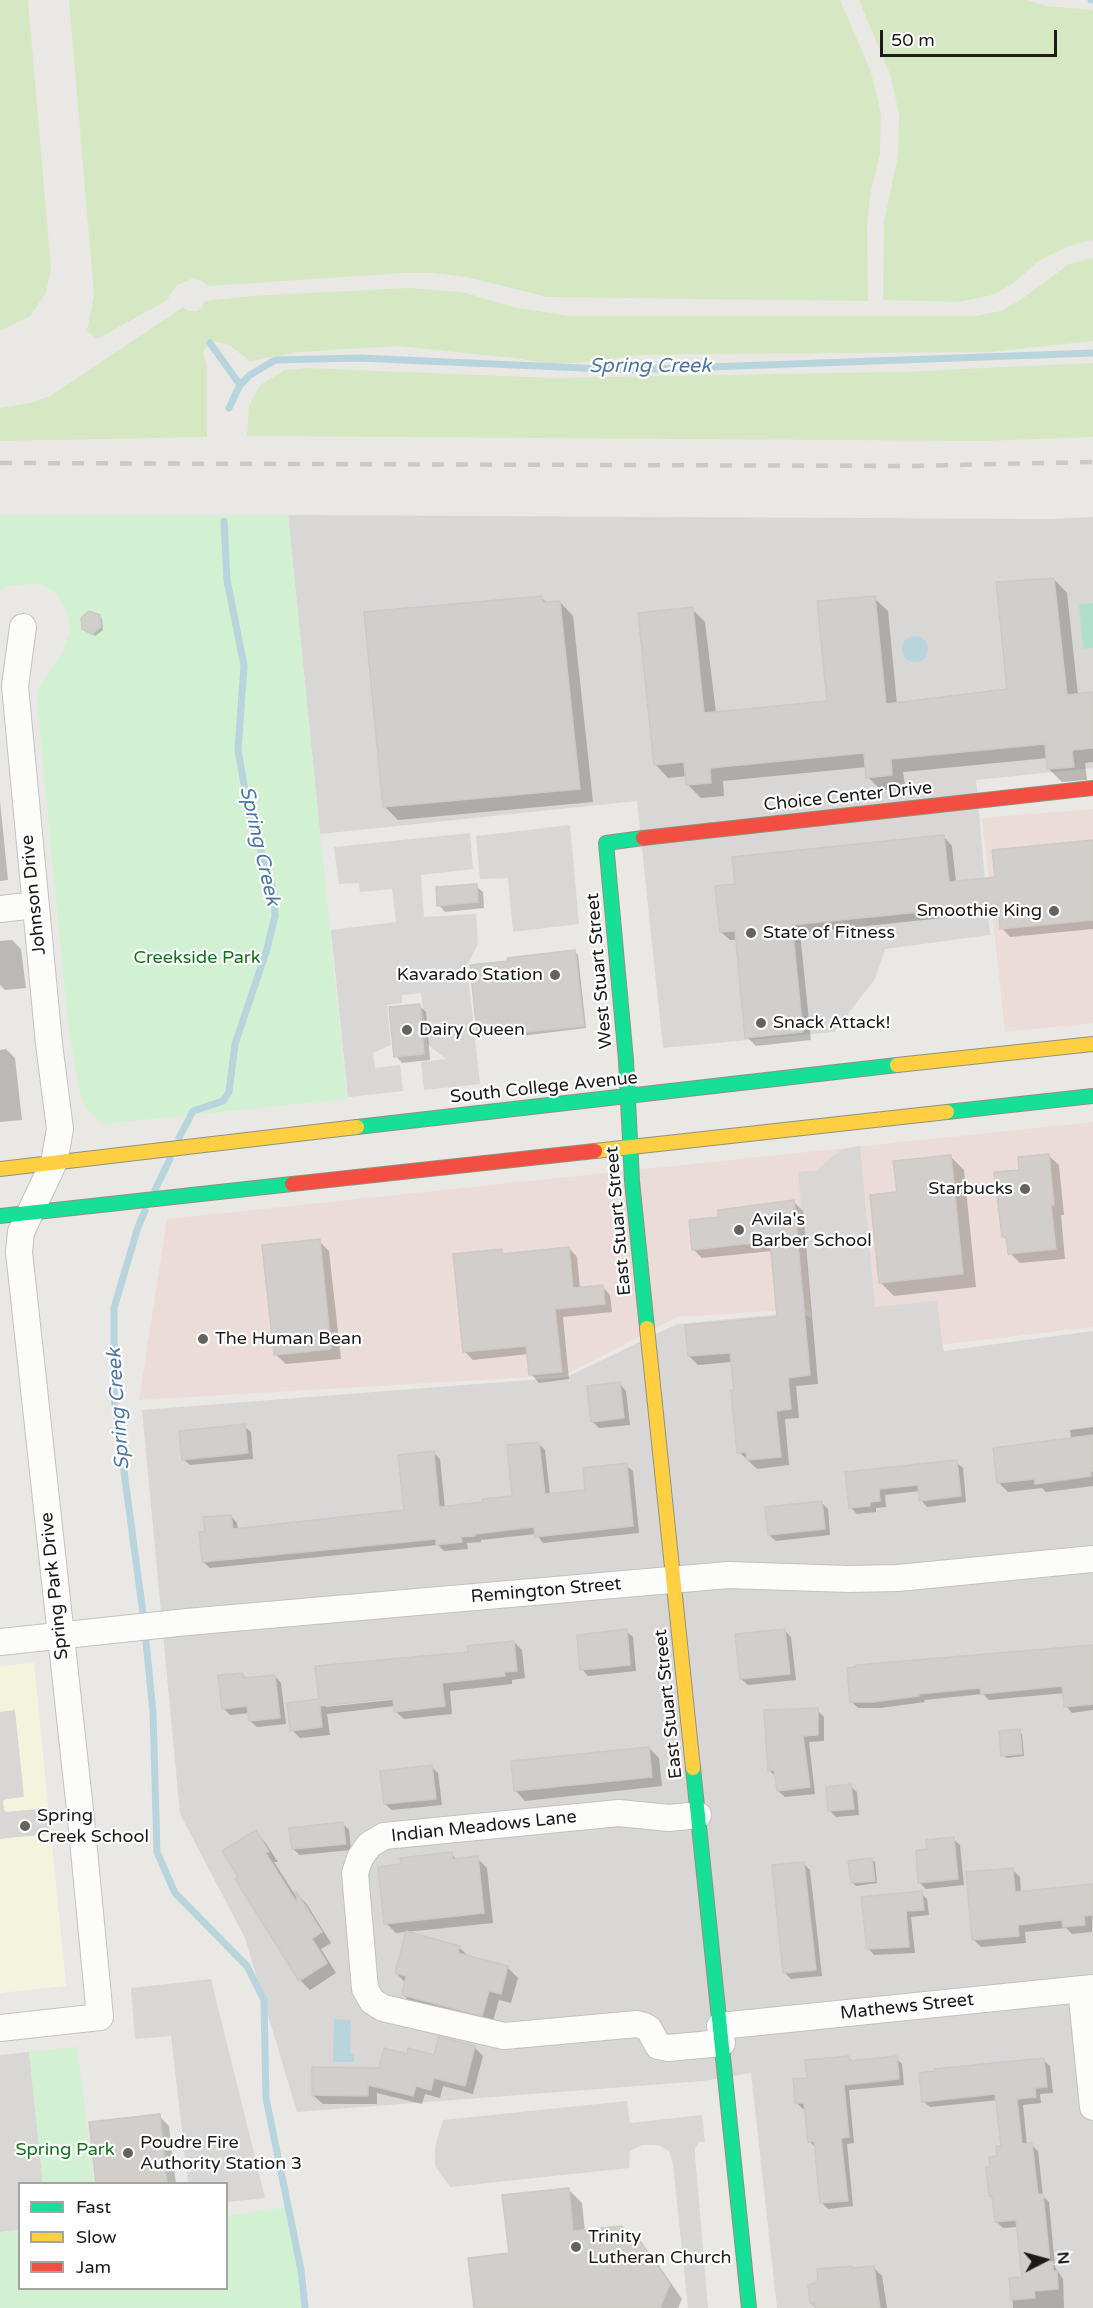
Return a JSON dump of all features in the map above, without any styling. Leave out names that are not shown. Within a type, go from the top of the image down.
[{"type":"main road","name":"Choice Center Drive","points":[[606,843],[1093,788]]},
{"type":"main road","name":"West Stuart Street","points":[[606,843],[627,1097]]},
{"type":"main road","name":"South College Avenue","points":[[0,1169],[988,1054],[1093,1044]]},
{"type":"main road","points":[[0,1216],[1093,1096]]},
{"type":"main road","name":"East Stuart Street","points":[[627,1097],[630,1146],[749,2308]]},
{"type":"street","name":"Johnson Drive","points":[[23,627],[15,687],[49,1044],[60,1123],[54,1162]]},
{"type":"street","points":[[0,909],[35,905]]},
{"type":"street","name":"Spring Park Drive","points":[[0,2028],[100,2018],[20,1252],[21,1232],[54,1162]]},
{"type":"street","name":"Remington Street","points":[[0,1642],[187,1622],[674,1579],[728,1575],[849,1579],[898,1578],[1093,1559]]},
{"type":"street","name":"Indian Meadows Lane","points":[[698,1815],[669,1818],[619,1813],[384,1836],[369,1845],[360,1858],[355,1873],[365,1989],[372,2001],[383,2008],[504,2036],[637,2024],[649,2029],[658,2046],[668,2048],[721,2034]]},
{"type":"street","points":[[1087,1989],[1093,2107]]},
{"type":"street","name":"Mathews Street","points":[[721,2034],[1087,1989]]},
{"type":"shaded area","points":[[288,515],[1051,519],[1093,517],[1093,768],[976,780],[990,935],[885,949],[875,979],[834,1032],[663,1048],[637,801],[320,834]]},
{"type":"shaded area","points":[[627,640],[640,760],[610,763],[584,758],[576,645]]},
{"type":"shaded area","points":[[1093,809],[1093,1023],[1005,1032],[982,818]]},
{"type":"shaded area","points":[[570,825],[579,924],[513,932],[508,878],[480,879],[476,836]]},
{"type":"shaded area","points":[[470,833],[473,869],[421,875],[424,917],[476,914],[478,944],[467,965],[480,1084],[424,1090],[421,1062],[446,1059],[427,1044],[421,993],[402,995],[402,1003],[387,1005],[391,1045],[373,1053],[375,1068],[400,1065],[403,1091],[348,1097],[331,930],[396,922],[392,889],[360,892],[359,883],[339,884],[334,847]]},
{"type":"shaded area","points":[[711,865],[729,1029],[669,1036],[649,871]]},
{"type":"shaded area","points":[[1093,1122],[1093,1327],[880,1352],[806,1309],[677,1317],[565,1375],[139,1400],[167,1219]]},
{"type":"shaded area","points":[[860,1146],[875,1307],[937,1301],[943,1348],[954,1369],[955,1394],[820,1409],[798,1172],[817,1170],[842,1149]]},
{"type":"shaded area","points":[[801,1312],[877,1360],[1093,1331],[1093,2308],[777,2308],[751,2073],[703,2081],[297,2112],[245,1938],[180,1814],[142,1410],[567,1377],[677,1324]]},
{"type":"shaded area","name":"Spring Creek School","points":[[34,1663],[66,1986],[0,1993],[0,1666]]},
{"type":"shaded area","points":[[15,1710],[24,1797],[6,1799],[3,1801],[4,1810],[6,1812],[48,1808],[50,1834],[0,1839],[0,1712]]},
{"type":"shaded area","points":[[211,1979],[265,2198],[228,2202],[228,2182],[188,2182],[171,2036],[135,2039],[131,1988]]},
{"type":"shaded area","points":[[29,2052],[43,2182],[18,2182],[18,2230],[0,2232],[0,2055]]},
{"type":"shaded area","points":[[627,2101],[630,2123],[702,2115],[705,2142],[699,2142],[695,2148],[695,2155],[708,2308],[688,2308],[673,2164],[669,2151],[658,2145],[642,2145],[630,2151],[629,2168],[450,2187],[435,2166],[435,2147],[443,2120]]},
{"type":"green space","points":[[0,0],[28,0],[51,269],[46,293],[30,316],[0,331]]},
{"type":"green space","points":[[69,0],[840,0],[871,72],[881,113],[880,154],[870,195],[867,227],[868,301],[547,297],[466,277],[433,273],[208,286],[200,280],[191,279],[177,285],[166,301],[97,339],[87,331],[94,295]]},
{"type":"green space","points":[[859,0],[1026,0],[1047,6],[1093,10],[1093,240],[1069,246],[1038,261],[1014,283],[992,295],[959,302],[883,300],[884,222],[898,156],[899,113],[890,74]]},
{"type":"green space","points":[[1093,258],[1093,341],[991,352],[639,355],[577,363],[545,363],[397,346],[299,352],[250,361],[229,345],[213,341],[203,351],[207,368],[207,437],[0,441],[0,408],[31,403],[50,396],[183,307],[189,311],[197,311],[205,301],[253,296],[409,288],[462,292],[517,308],[570,316],[975,316],[1001,311],[1022,299],[1069,264]]},
{"type":"green space","points":[[1093,363],[1093,437],[982,441],[247,436],[249,406],[260,385],[285,370],[306,368],[553,378],[900,372]]},
{"type":"green space","name":"Creekside Park","points":[[0,515],[288,515],[347,1099],[103,1124],[85,1108],[79,1089],[68,1024],[37,703],[38,689],[61,654],[70,632],[68,614],[57,593],[40,584],[10,585],[0,590]]},
{"type":"green space","points":[[1093,603],[1093,648],[1083,649],[1079,604]]},
{"type":"green space","name":"Spring Park","points":[[77,2047],[94,2182],[43,2182],[29,2052]]},
{"type":"green space","points":[[287,2207],[302,2270],[305,2308],[0,2308],[0,2232],[18,2230],[18,2290],[228,2290],[228,2216]]},
{"type":"water","points":[[915,636],[924,640],[928,649],[924,658],[915,662],[906,658],[902,649],[906,640]]},
{"type":"water","points":[[334,2019],[351,2020],[350,2053],[354,2055],[354,2062],[333,2062]]},
{"type":"building","points":[[1054,578],[1067,695],[1093,692],[1093,748],[1072,750],[1074,767],[1047,769],[1045,744],[891,759],[892,775],[866,778],[864,753],[710,768],[711,783],[686,785],[684,762],[654,765],[638,613],[693,607],[704,713],[827,701],[817,601],[875,596],[886,704],[1007,689],[996,582]]},
{"type":"building","points":[[542,596],[543,602],[560,601],[580,789],[383,807],[364,612]]},
{"type":"building","points":[[89,611],[100,615],[101,627],[92,634],[82,629],[81,618]]},
{"type":"building","points":[[944,835],[949,882],[995,877],[992,850],[1093,840],[1093,920],[1000,929],[998,904],[792,925],[803,1032],[745,1038],[735,931],[720,932],[715,886],[735,884],[732,857]]},
{"type":"building","points":[[477,884],[478,902],[437,906],[436,887]]},
{"type":"building","points":[[575,950],[584,1026],[516,1033],[516,1029],[477,1033],[470,965]]},
{"type":"building","name":"Dairy Queen","points":[[420,1004],[424,1054],[394,1057],[389,1007]]},
{"type":"building","name":"Starbucks","points":[[1049,1154],[1056,1249],[1008,1254],[1006,1236],[1002,1237],[994,1172],[1019,1170],[1018,1157]]},
{"type":"building","points":[[951,1155],[963,1274],[879,1283],[870,1195],[897,1192],[893,1161]]},
{"type":"building","points":[[794,1200],[810,1375],[788,1378],[791,1409],[776,1411],[781,1457],[747,1460],[746,1452],[737,1453],[730,1353],[688,1356],[685,1325],[777,1317],[770,1241],[692,1250],[689,1220],[718,1217],[718,1210]]},
{"type":"building","points":[[320,1239],[331,1349],[274,1355],[262,1245]]},
{"type":"building","points":[[569,1247],[573,1288],[603,1285],[605,1304],[555,1309],[562,1372],[529,1375],[526,1346],[463,1352],[453,1254],[502,1249],[502,1254]]},
{"type":"building","points":[[620,1382],[624,1418],[591,1422],[587,1386]]},
{"type":"building","points":[[245,1424],[248,1453],[182,1460],[179,1431]]},
{"type":"building","points":[[1093,1435],[1091,1476],[1035,1484],[1035,1479],[997,1483],[993,1448]]},
{"type":"building","points":[[539,1442],[545,1494],[585,1490],[583,1468],[627,1463],[633,1526],[535,1537],[534,1527],[475,1534],[475,1536],[461,1537],[462,1542],[436,1545],[436,1539],[202,1562],[199,1532],[205,1532],[203,1517],[231,1515],[233,1529],[404,1510],[398,1455],[434,1451],[439,1507],[512,1496],[507,1445]]},
{"type":"building","points":[[957,1460],[961,1496],[919,1501],[918,1485],[879,1489],[880,1501],[870,1502],[870,1506],[849,1508],[845,1472]]},
{"type":"building","points":[[822,1501],[825,1529],[768,1535],[765,1507]]},
{"type":"building","points":[[627,1629],[630,1665],[580,1670],[577,1635]]},
{"type":"building","points":[[785,1629],[790,1674],[740,1679],[735,1634]]},
{"type":"building","points":[[514,1641],[517,1671],[504,1672],[505,1676],[442,1683],[445,1706],[394,1712],[393,1698],[320,1706],[322,1727],[290,1731],[287,1703],[319,1699],[315,1666],[468,1652],[467,1646]]},
{"type":"building","points":[[1093,1645],[1093,1704],[1064,1707],[1062,1686],[981,1694],[980,1688],[919,1694],[919,1696],[873,1702],[850,1702],[847,1668],[856,1667],[856,1665]]},
{"type":"building","points":[[243,1673],[243,1678],[275,1675],[280,1718],[249,1721],[247,1706],[222,1709],[218,1675]]},
{"type":"building","points":[[818,1708],[818,1735],[803,1736],[810,1787],[777,1791],[774,1770],[768,1771],[764,1710]]},
{"type":"building","points":[[1020,1729],[1022,1754],[1001,1756],[999,1731]]},
{"type":"building","points":[[649,1747],[652,1777],[514,1791],[511,1761]]},
{"type":"building","points":[[432,1765],[436,1799],[384,1804],[380,1771]]},
{"type":"building","points":[[851,1784],[854,1809],[828,1811],[826,1787]]},
{"type":"building","points":[[343,1822],[346,1844],[292,1849],[289,1828]]},
{"type":"building","points":[[256,1830],[269,1852],[265,1852],[297,1903],[296,1891],[322,1932],[312,1939],[327,1963],[299,1981],[235,1879],[238,1877],[222,1851]]},
{"type":"building","points":[[954,1837],[958,1879],[918,1883],[916,1850],[927,1849],[926,1840]]},
{"type":"building","points":[[452,1852],[453,1859],[478,1856],[484,1913],[384,1924],[378,1867],[401,1864],[400,1858]]},
{"type":"building","points":[[872,1858],[875,1881],[851,1883],[848,1861]]},
{"type":"building","points":[[804,1862],[816,1970],[783,1973],[772,1865]]},
{"type":"building","points":[[1013,1868],[1015,1892],[1093,1884],[1093,1915],[1084,1916],[1085,1925],[1063,1927],[1062,1920],[1018,1925],[1019,1936],[972,1940],[966,1872]]},
{"type":"building","points":[[922,1891],[924,1910],[906,1911],[909,1947],[867,1949],[861,1897]]},
{"type":"building","points":[[406,1931],[460,1946],[458,1953],[508,1966],[501,1994],[489,1991],[482,2016],[402,1995],[406,1976],[395,1973]]},
{"type":"building","points":[[439,2036],[475,2046],[465,2086],[434,2078],[431,2090],[416,2086],[413,2096],[368,2085],[368,2096],[312,2095],[312,2067],[379,2068],[384,2048],[407,2054],[408,2048],[434,2055]]},
{"type":"building","points":[[849,2056],[849,2061],[897,2056],[899,2079],[844,2085],[849,2137],[841,2138],[848,2201],[820,2203],[814,2141],[808,2142],[804,2103],[795,2103],[793,2079],[807,2078],[805,2060]]},
{"type":"building","points":[[1044,2058],[1047,2087],[1035,2088],[1036,2097],[1017,2099],[1022,2144],[1032,2143],[1038,2194],[1043,2194],[1050,2262],[1053,2262],[1053,2271],[1057,2271],[1058,2289],[1034,2291],[1035,2298],[1011,2300],[1009,2278],[1022,2277],[1016,2220],[995,2222],[986,2167],[990,2167],[989,2157],[997,2156],[996,2146],[1001,2146],[995,2094],[922,2102],[919,2073],[935,2071],[934,2069]]},
{"type":"building","name":"Poudre Fire Authority Station 3","points":[[160,2114],[167,2182],[96,2182],[89,2122]]},
{"type":"building","name":"Trinity Lutheran Church","points":[[569,2188],[573,2231],[622,2226],[629,2240],[638,2238],[670,2284],[660,2308],[474,2308],[468,2258],[509,2253],[502,2195]]},
{"type":"building","points":[[852,2266],[853,2268],[874,2266],[880,2308],[815,2308],[814,2303],[810,2303],[808,2285],[818,2282],[817,2269]]},
{"type":"waterway","points":[[210,343],[240,385]]},
{"type":"waterway","name":"Spring Creek","points":[[229,408],[240,385],[250,375],[275,360],[359,358],[627,370],[1093,353]]},
{"type":"waterway","name":"Spring Creek","points":[[179,1138],[193,1111],[223,1101],[229,1092],[235,1044],[267,949],[275,916],[274,892],[249,813],[238,750],[244,666],[227,580],[224,521]]},
{"type":"waterway","name":"Spring Creek","points":[[155,1190],[170,1159]]},
{"type":"waterway","name":"Spring Creek","points":[[144,1621],[114,1397],[114,1308],[145,1211]]},
{"type":"waterway","name":"Spring Creek","points":[[145,1632],[153,1712],[157,1852],[175,1893],[247,1966],[264,2000],[266,2098],[301,2270],[305,2308]]},
{"type":"railway","points":[[0,463],[908,466],[1093,462]]},
{"type":"traffic: fast","points":[[643,838],[606,843],[626,1060],[632,1181],[647,1328]]},
{"type":"traffic: fast","points":[[357,1127],[897,1065]]},
{"type":"traffic: fast","points":[[947,1112],[1093,1096]]},
{"type":"traffic: fast","points":[[0,1216],[292,1184]]},
{"type":"traffic: fast","points":[[693,1768],[749,2308]]},
{"type":"traffic: slow","points":[[897,1065],[1093,1044]]},
{"type":"traffic: slow","points":[[595,1151],[947,1112]]},
{"type":"traffic: slow","points":[[0,1169],[357,1127]]},
{"type":"traffic: slow","points":[[647,1328],[693,1768]]},
{"type":"traffic: jam","points":[[643,838],[1093,788]]},
{"type":"traffic: jam","points":[[292,1184],[595,1151]]},
{"type":"place","name":"Smoothie King","points":[[1054,911]]},
{"type":"place","name":"State of Fitness","points":[[751,933]]},
{"type":"place","name":"Kavarado Station","points":[[555,975]]},
{"type":"place","name":"Snack Attack!","points":[[761,1023]]},
{"type":"place","name":"Dairy Queen","points":[[407,1030]]},
{"type":"place","name":"Starbucks","points":[[1025,1189]]},
{"type":"place","name":"Avila's Barber School","points":[[739,1230]]},
{"type":"place","name":"The Human Bean","points":[[203,1339]]},
{"type":"place","name":"Spring Creek School","points":[[25,1826]]},
{"type":"place","name":"Poudre Fire Authority Station 3","points":[[128,2153]]},
{"type":"place","name":"Trinity Lutheran Church","points":[[576,2247]]}]
